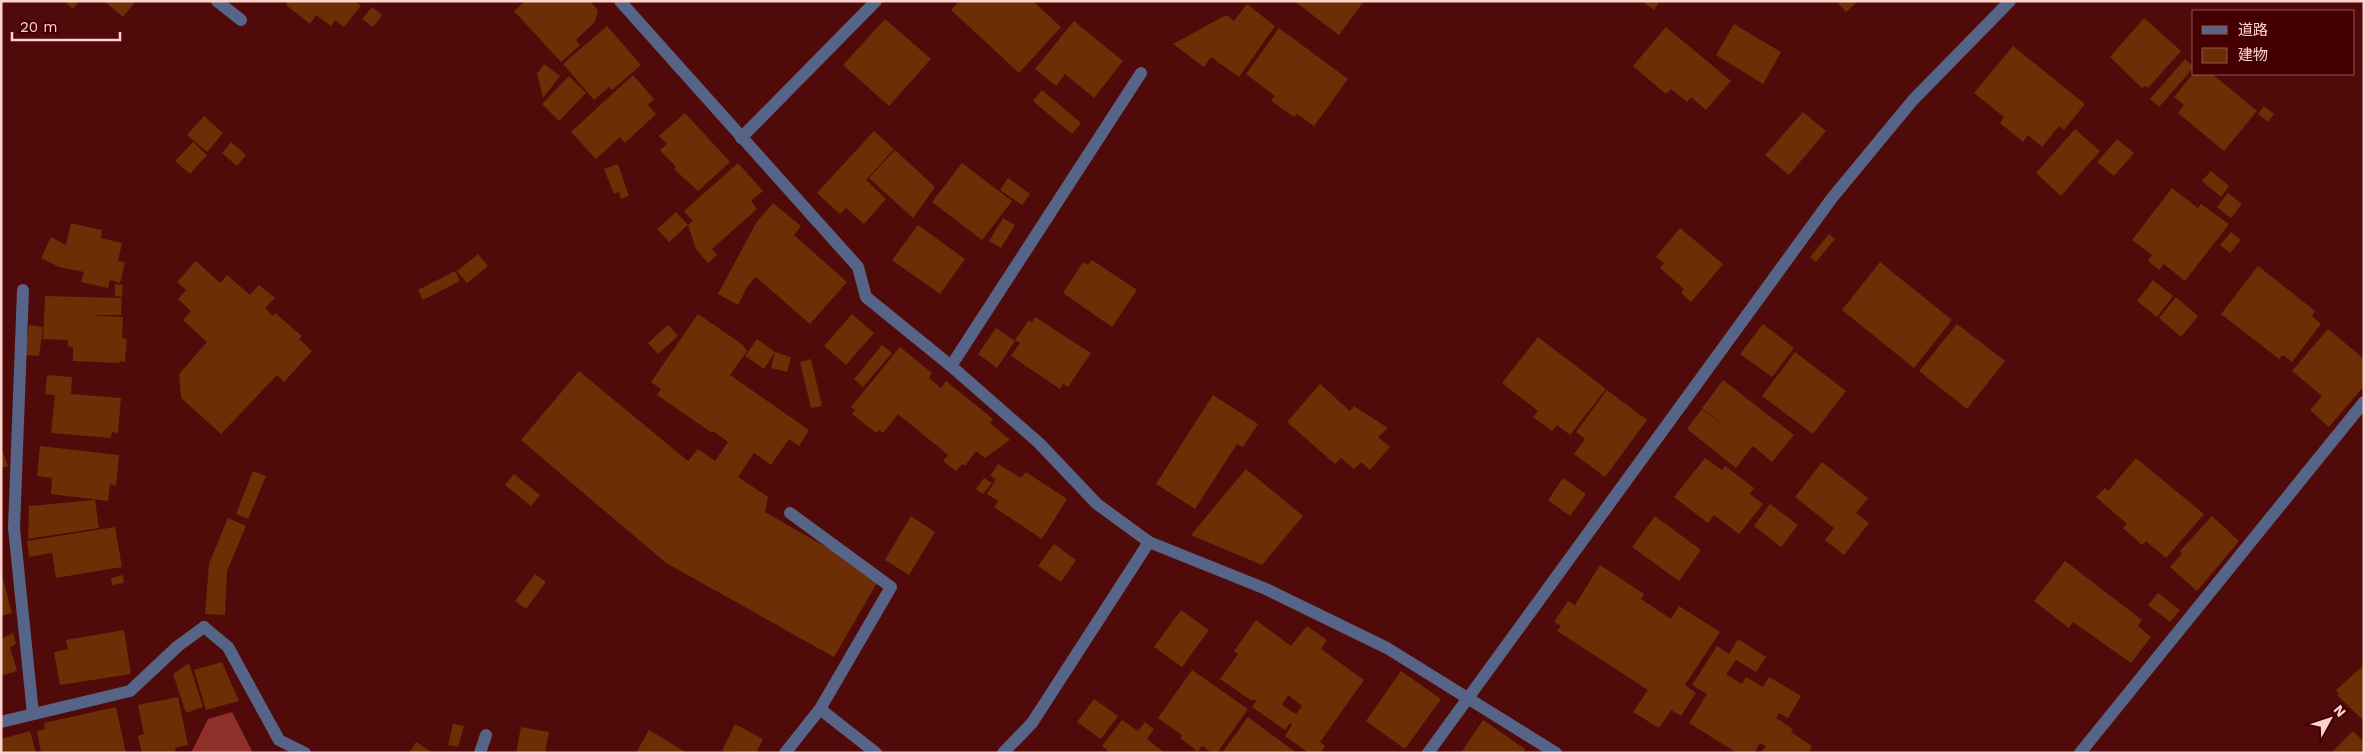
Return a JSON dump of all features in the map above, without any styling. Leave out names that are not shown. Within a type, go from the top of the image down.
[{"type":"street","points":[[217,1],[241,20]]},
{"type":"street","points":[[620,1],[858,268],[866,298],[951,366],[1038,443],[1097,504],[1150,542],[1266,589],[1386,648],[1467,696],[1556,753]]},
{"type":"street","points":[[741,138],[876,1]]},
{"type":"street","points":[[1428,753],[1467,696],[1832,198],[1913,100],[2010,1]]},
{"type":"street","points":[[951,366],[1141,73]]},
{"type":"street","points":[[23,290],[14,528],[33,714]]},
{"type":"street","points":[[2080,753],[2364,402]]},
{"type":"street","points":[[785,753],[820,709],[891,587],[790,513]]},
{"type":"street","points":[[1,532],[14,528]]},
{"type":"street","points":[[1003,753],[1032,723],[1150,542]]},
{"type":"street","points":[[1,722],[130,691],[178,646],[204,627],[228,647],[279,740],[305,753]]},
{"type":"street","points":[[820,709],[876,753]]},
{"type":"street","points":[[480,753],[486,735]]},
{"type":"shaded area","points":[[232,712],[253,753],[191,753],[208,719]]},
{"type":"building","points":[[64,1],[79,1],[73,9]]},
{"type":"building","points":[[104,1],[136,1],[123,17]]},
{"type":"building","points":[[288,1],[355,1],[361,6],[344,27],[335,20],[331,26],[316,15],[310,24],[286,5]]},
{"type":"building","points":[[525,1],[590,1],[598,10],[595,22],[576,40],[580,45],[561,62],[514,11]]},
{"type":"building","points":[[959,1],[1033,1],[1061,27],[1019,73],[951,10]]},
{"type":"building","points":[[1294,1],[1364,1],[1339,35]]},
{"type":"building","points":[[1642,1],[1660,1],[1654,10]]},
{"type":"building","points":[[1836,1],[1858,1],[1846,12]]},
{"type":"building","points":[[1247,4],[1275,26],[1239,77],[1211,57],[1204,67],[1173,44],[1226,15],[1234,21]]},
{"type":"building","points":[[372,7],[382,15],[373,27],[362,19]]},
{"type":"building","points":[[2144,18],[2181,51],[2148,88],[2145,86],[2142,88],[2110,57]]},
{"type":"building","points":[[885,19],[931,59],[889,106],[843,65]]},
{"type":"building","points":[[1074,21],[1123,61],[1094,98],[1065,74],[1056,86],[1035,69]]},
{"type":"building","points":[[1734,24],[1781,52],[1763,84],[1716,55]]},
{"type":"building","points":[[607,26],[641,65],[612,90],[609,87],[594,100],[563,64]]},
{"type":"building","points":[[1666,27],[1731,81],[1706,110],[1691,97],[1687,102],[1671,89],[1666,94],[1633,66]]},
{"type":"building","points":[[1279,28],[1348,79],[1314,126],[1297,114],[1294,117],[1271,101],[1275,96],[1246,74]]},
{"type":"building","points":[[2013,46],[2085,104],[2064,130],[2059,126],[2042,147],[2028,135],[2023,142],[2000,123],[2004,117],[1974,93]]},
{"type":"building","points":[[2185,59],[2192,65],[2192,69],[2159,107],[2150,99]]},
{"type":"building","points":[[544,64],[560,76],[543,98],[537,74]]},
{"type":"building","points":[[633,75],[654,99],[648,105],[656,114],[625,143],[620,137],[596,159],[571,132]]},
{"type":"building","points":[[2192,75],[2213,75],[2257,111],[2224,151],[2178,113],[2184,105],[2174,97]]},
{"type":"building","points":[[569,76],[586,93],[559,121],[542,104]]},
{"type":"building","points":[[1042,90],[1081,123],[1072,134],[1033,101]]},
{"type":"building","points":[[2264,106],[2274,114],[2268,122],[2258,114]]},
{"type":"building","points":[[1803,112],[1826,131],[1789,175],[1765,155]]},
{"type":"building","points":[[685,113],[730,162],[698,191],[674,169],[676,167],[660,150],[667,144],[659,136]]},
{"type":"building","points":[[204,116],[223,133],[207,152],[187,135]]},
{"type":"building","points":[[2075,129],[2100,151],[2061,196],[2036,173]]},
{"type":"building","points":[[874,131],[894,149],[866,180],[886,199],[864,224],[846,208],[840,214],[817,193]]},
{"type":"building","points":[[2117,139],[2134,153],[2114,176],[2097,162]]},
{"type":"building","points":[[193,142],[207,155],[190,174],[175,161]]},
{"type":"building","points":[[231,142],[246,155],[237,166],[222,153]]},
{"type":"building","points":[[895,150],[935,187],[913,218],[869,178]]},
{"type":"building","points":[[738,163],[763,191],[751,201],[757,209],[712,249],[717,255],[708,263],[696,249],[688,225],[693,221],[684,211]]},
{"type":"building","points":[[962,163],[1012,201],[982,240],[932,202]]},
{"type":"building","points":[[618,164],[629,196],[621,199],[619,192],[614,194],[604,169]]},
{"type":"building","points":[[2211,171],[2229,186],[2221,197],[2202,181]]},
{"type":"building","points":[[1008,178],[1030,194],[1022,205],[1000,190]]},
{"type":"building","points":[[2172,188],[2198,208],[2201,204],[2229,224],[2185,281],[2164,264],[2159,270],[2148,261],[2152,255],[2132,240]]},
{"type":"building","points":[[2228,193],[2242,204],[2231,218],[2217,207]]},
{"type":"building","points":[[773,203],[801,226],[794,235],[847,282],[810,324],[756,277],[747,287],[738,305],[718,294],[756,223]]},
{"type":"building","points":[[676,212],[688,225],[669,242],[657,229]]},
{"type":"building","points":[[1003,218],[1015,225],[1001,248],[989,241]]},
{"type":"building","points":[[71,223],[102,230],[101,238],[122,243],[118,261],[125,262],[120,283],[110,280],[108,288],[81,282],[84,272],[59,267],[41,258],[51,237],[66,245]]},
{"type":"building","points":[[918,225],[965,259],[940,294],[892,260]]},
{"type":"building","points":[[1680,228],[1723,264],[1691,302],[1681,293],[1684,289],[1660,268],[1664,263],[1656,257]]},
{"type":"building","points":[[2231,232],[2241,240],[2230,253],[2220,245]]},
{"type":"building","points":[[1829,234],[1835,239],[1816,262],[1810,257]]},
{"type":"building","points":[[478,254],[488,266],[467,283],[457,271]]},
{"type":"building","points":[[1092,260],[1137,290],[1112,327],[1063,293],[1083,262],[1088,265]]},
{"type":"building","points":[[196,261],[220,283],[227,275],[250,295],[259,285],[275,298],[265,308],[273,316],[275,313],[302,336],[299,339],[312,351],[284,382],[277,375],[221,434],[181,398],[179,374],[207,342],[183,320],[191,311],[178,299],[186,290],[177,282]]},
{"type":"building","points":[[1880,262],[1952,320],[1914,368],[1842,310]]},
{"type":"building","points":[[2258,266],[2315,311],[2312,316],[2321,324],[2292,362],[2283,355],[2279,359],[2221,314]]},
{"type":"building","points":[[455,271],[460,281],[423,300],[418,290]]},
{"type":"building","points":[[2153,280],[2173,296],[2157,317],[2137,301]]},
{"type":"building","points":[[115,284],[123,285],[122,297],[115,296]]},
{"type":"building","points":[[45,296],[122,298],[121,315],[89,315],[123,317],[122,338],[127,339],[125,362],[73,361],[73,347],[68,346],[68,340],[43,339]]},
{"type":"building","points":[[2176,297],[2198,316],[2181,337],[2159,318]]},
{"type":"building","points":[[698,314],[743,345],[747,351],[730,375],[809,430],[799,446],[789,439],[771,465],[754,453],[738,477],[768,497],[765,512],[880,578],[834,657],[666,563],[521,440],[579,371],[688,461],[698,449],[715,461],[728,442],[657,395],[661,389],[651,382]]},
{"type":"building","points":[[852,314],[874,333],[846,365],[824,346]]},
{"type":"building","points":[[1035,317],[1091,353],[1068,387],[1063,383],[1060,389],[1011,356],[1020,343],[1015,340],[1029,320],[1032,323]]},
{"type":"building","points":[[1763,324],[1794,348],[1772,377],[1740,354]]},
{"type":"building","points":[[1957,324],[2005,361],[1967,409],[1919,371]]},
{"type":"building","points":[[29,325],[43,327],[39,356],[25,355]]},
{"type":"building","points":[[668,325],[678,336],[658,354],[648,343]]},
{"type":"building","points":[[996,328],[1015,341],[997,368],[978,354]]},
{"type":"building","points":[[2328,329],[2364,359],[2364,386],[2329,427],[2310,410],[2322,396],[2292,371]]},
{"type":"building","points":[[1538,337],[1606,389],[1570,435],[1557,425],[1552,431],[1533,417],[1538,411],[1502,383]]},
{"type":"building","points":[[757,339],[775,352],[764,369],[745,356]]},
{"type":"building","points":[[882,345],[892,353],[863,387],[854,379]]},
{"type":"building","points":[[900,347],[932,373],[929,378],[941,388],[946,381],[993,419],[990,423],[1010,440],[985,458],[976,451],[965,466],[962,464],[956,471],[943,461],[948,455],[898,414],[883,433],[879,430],[876,433],[852,414],[855,410],[851,407]]},
{"type":"building","points":[[775,352],[791,357],[787,372],[771,368]]},
{"type":"building","points":[[1795,352],[1846,391],[1813,434],[1762,396]]},
{"type":"building","points":[[811,359],[822,406],[811,408],[800,362]]},
{"type":"building","points":[[47,375],[72,377],[71,394],[121,398],[118,433],[112,432],[111,438],[51,433],[55,395],[45,394]]},
{"type":"building","points":[[1723,380],[1794,435],[1772,462],[1753,446],[1736,468],[1687,429],[1702,409],[1735,434],[1702,408]]},
{"type":"building","points":[[1320,384],[1350,411],[1354,406],[1388,428],[1378,437],[1390,447],[1370,470],[1361,462],[1354,469],[1341,458],[1335,464],[1287,422]]},
{"type":"building","points":[[1607,390],[1647,420],[1605,477],[1574,454],[1585,439],[1576,432]]},
{"type":"building","points":[[1213,395],[1258,424],[1243,447],[1237,444],[1195,509],[1156,484]]},
{"type":"building","points":[[40,446],[119,455],[116,486],[110,484],[108,501],[51,494],[52,478],[37,476]]},
{"type":"building","points":[[1,452],[3,452],[8,466],[1,468]]},
{"type":"building","points":[[1705,458],[1722,470],[1725,466],[1754,488],[1750,494],[1763,504],[1739,534],[1714,515],[1708,523],[1674,497]]},
{"type":"building","points":[[2136,458],[2204,514],[2166,558],[2146,541],[2142,545],[2123,528],[2127,524],[2096,497],[2105,488],[2108,491]]},
{"type":"building","points":[[1822,462],[1868,498],[1856,513],[1869,523],[1844,555],[1825,540],[1834,528],[1795,497]]},
{"type":"building","points":[[998,464],[1021,478],[1026,472],[1067,499],[1042,539],[994,507],[998,501],[987,494],[996,479],[990,476]]},
{"type":"building","points":[[1246,469],[1303,516],[1262,565],[1191,535]]},
{"type":"building","points":[[253,471],[266,476],[248,519],[236,514]]},
{"type":"building","points":[[514,474],[540,495],[531,506],[505,485]]},
{"type":"building","points":[[984,478],[992,483],[983,494],[976,489]]},
{"type":"building","points":[[1563,478],[1586,494],[1570,516],[1548,500]]},
{"type":"building","points":[[95,500],[99,528],[28,539],[29,506]]},
{"type":"building","points":[[1770,504],[1798,525],[1781,547],[1754,526]]},
{"type":"building","points":[[911,516],[935,532],[909,575],[885,560]]},
{"type":"building","points":[[1655,516],[1701,550],[1679,581],[1632,547]]},
{"type":"building","points":[[2212,516],[2239,541],[2197,591],[2170,567],[2182,554],[2180,551]]},
{"type":"building","points":[[228,518],[246,526],[227,571],[225,615],[205,614],[209,564]]},
{"type":"building","points":[[115,527],[122,567],[56,578],[52,553],[29,557],[27,541]]},
{"type":"building","points":[[1054,544],[1076,560],[1061,582],[1038,566]]},
{"type":"building","points":[[2065,561],[2142,620],[2138,626],[2151,637],[2131,663],[2073,622],[2069,628],[2034,601]]},
{"type":"building","points":[[1600,565],[1644,594],[1641,599],[1671,619],[1679,606],[1720,632],[1685,685],[1696,693],[1681,716],[1671,710],[1659,728],[1633,712],[1648,690],[1557,631],[1561,626],[1554,622],[1568,601],[1575,605]]},
{"type":"building","points":[[1,572],[12,613],[1,616]]},
{"type":"building","points":[[535,574],[546,582],[526,609],[515,601]]},
{"type":"building","points":[[123,575],[124,583],[112,585],[111,578]]},
{"type":"building","points":[[2158,593],[2180,610],[2170,622],[2148,605]]},
{"type":"building","points":[[1181,610],[1209,630],[1182,667],[1154,647]]},
{"type":"building","points":[[1256,620],[1291,646],[1307,626],[1327,640],[1321,649],[1364,680],[1320,742],[1325,746],[1321,753],[1309,753],[1285,736],[1292,725],[1290,723],[1285,730],[1252,707],[1256,701],[1253,699],[1252,701],[1220,679],[1238,654],[1234,651]],"holes":[[[1288,695],[1302,706],[1296,714],[1282,705]]]},
{"type":"building","points":[[124,630],[131,674],[60,685],[54,652],[68,649],[66,640]]},
{"type":"building","points":[[13,633],[16,644],[10,647],[17,671],[1,676],[1,639]]},
{"type":"building","points":[[1738,639],[1766,657],[1756,672],[1736,660],[1726,674],[1742,684],[1746,677],[1763,687],[1769,677],[1801,696],[1788,718],[1779,713],[1776,718],[1793,729],[1791,732],[1812,746],[1809,751],[1812,753],[1761,753],[1766,746],[1760,743],[1754,753],[1737,753],[1689,723],[1707,694],[1692,685],[1717,646],[1729,654]]},
{"type":"building","points":[[222,662],[239,701],[206,710],[194,670]]},
{"type":"building","points":[[189,663],[203,707],[186,713],[173,674]]},
{"type":"building","points":[[2364,665],[2364,721],[2337,695],[2339,693],[2336,690]]},
{"type":"building","points":[[1192,670],[1248,709],[1217,753],[1212,753],[1202,746],[1198,752],[1180,738],[1182,735],[1158,718]]},
{"type":"building","points":[[1401,671],[1441,699],[1405,749],[1366,721]]},
{"type":"building","points":[[178,697],[188,745],[175,748],[176,753],[142,753],[138,736],[144,734],[138,705]]},
{"type":"building","points":[[1094,699],[1118,716],[1101,739],[1077,722]]},
{"type":"building","points":[[116,707],[126,753],[41,753],[37,731],[45,729],[44,723]]},
{"type":"building","points":[[1248,717],[1297,753],[1222,753]]},
{"type":"building","points":[[1122,720],[1138,731],[1145,722],[1154,729],[1147,739],[1165,753],[1110,753],[1102,746]]},
{"type":"building","points":[[1483,720],[1525,749],[1523,753],[1461,753]]},
{"type":"building","points":[[453,724],[464,726],[458,747],[448,745]]},
{"type":"building","points":[[735,724],[763,739],[756,753],[722,751]]},
{"type":"building","points":[[521,727],[549,732],[545,753],[516,753]]},
{"type":"building","points":[[649,730],[687,753],[636,753]]},
{"type":"building","points":[[30,731],[36,753],[1,753],[1,739]]},
{"type":"building","points":[[2353,731],[2364,742],[2364,753],[2331,753]]},
{"type":"building","points":[[416,742],[430,751],[429,753],[409,753]]}]
